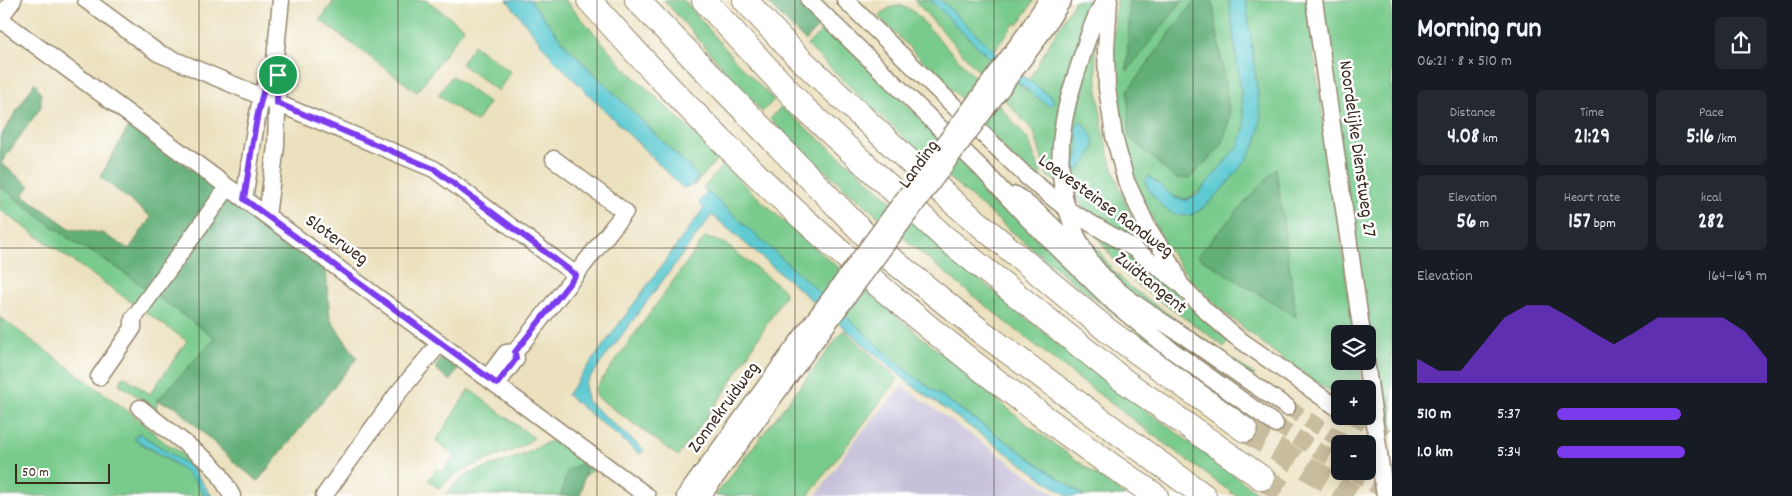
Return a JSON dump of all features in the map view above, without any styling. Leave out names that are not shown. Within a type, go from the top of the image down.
[{"type":"highway","points":[[589,0],[637,54],[743,162],[875,284],[969,360],[1156,496]]},
{"type":"highway","points":[[637,0],[881,251],[983,333],[1204,496]]},
{"type":"highway","points":[[704,0],[804,108],[944,237],[1122,380],[1262,478]]},
{"type":"highway","points":[[745,0],[795,54],[953,202],[1107,330],[1245,430]]},
{"type":"street","points":[[0,18],[13,0]]},
{"type":"street","points":[[86,0],[158,53],[434,169],[576,275]]},
{"type":"street","points":[[244,199],[255,136],[278,75],[274,69],[281,0]]},
{"type":"street","points":[[818,4],[840,0]]},
{"type":"street","name":"Loevesteinse Randweg","points":[[845,0],[1027,177],[1068,210],[1133,248],[1180,284],[1236,338],[1331,403]]},
{"type":"street","name":"Landing","points":[[1031,38],[1047,0]]},
{"type":"street","name":"Landing","points":[[802,348],[1031,38],[1063,0]]},
{"type":"street","name":"Zuidtangent","points":[[1105,0],[1098,10],[1062,124],[1060,169],[1068,210],[1090,260],[1134,302],[1287,407]]},
{"type":"street","name":"Zuidtangent","points":[[1109,0],[1106,49],[1107,88],[1114,136],[1126,181],[1148,228],[1173,267],[1180,284]]},
{"type":"street","name":"Noordelijke Dienstweg 27","points":[[1314,0],[1361,325]]},
{"type":"street","points":[[818,4],[982,169],[1028,219],[1115,304],[1177,354],[1276,424]]},
{"type":"street","name":"Sloterweg","points":[[0,18],[647,496]]},
{"type":"street","points":[[267,216],[276,138],[270,100]]},
{"type":"street","points":[[255,136],[276,138]]},
{"type":"street","points":[[1004,156],[1039,213]]},
{"type":"street","points":[[492,381],[516,359],[515,352],[625,212],[554,159]]},
{"type":"street","points":[[982,169],[1039,213],[1090,260]]},
{"type":"street","points":[[98,377],[133,328],[133,319],[228,187]]},
{"type":"street","points":[[324,496],[398,393],[440,343]]},
{"type":"street","name":"Zonnekruidweg","points":[[685,496],[802,348]]},
{"type":"street","name":"Zonnekruidweg","points":[[702,496],[802,348]]},
{"type":"street","points":[[1367,370],[1385,496]]},
{"type":"street","points":[[140,408],[210,463],[219,473],[232,496]]},
{"type":"shaded area","points":[[902,386],[1058,496],[816,496],[854,441]]},
{"type":"green space","points":[[335,0],[426,0],[464,28],[417,92],[320,20]]},
{"type":"green space","points":[[530,0],[565,0],[623,66],[719,157],[694,186],[698,176],[568,48]]},
{"type":"green space","points":[[664,0],[684,0],[734,59],[774,100],[762,112]]},
{"type":"green space","points":[[765,0],[799,0],[822,24],[805,41]]},
{"type":"green space","points":[[914,0],[930,0],[983,52],[1027,91],[1053,98],[1028,81],[1075,0],[1099,0],[1073,73],[1059,184],[1047,176],[1034,132]]},
{"type":"green space","points":[[941,0],[1034,0],[1018,25],[1015,23],[994,51]]},
{"type":"green space","points":[[1116,0],[1130,0],[1127,70],[1183,0],[1195,0],[1128,90],[1190,178],[1222,145],[1230,117],[1212,0],[1229,0],[1245,125],[1241,141],[1206,185],[1190,197],[1184,199],[1174,197],[1150,176],[1179,215],[1191,215],[1202,209],[1218,192],[1261,120],[1246,0],[1306,0],[1353,325],[1331,325],[1331,370],[1359,370],[1361,380],[1331,380],[1331,392],[1289,364],[1220,309],[1189,278],[1165,245],[1126,166],[1110,74]]},
{"type":"green space","points":[[1130,0],[1183,0],[1127,71]]},
{"type":"green space","points":[[1195,0],[1212,0],[1230,117],[1222,145],[1190,178],[1176,179],[1129,137],[1128,90]]},
{"type":"green space","points":[[1319,0],[1392,0],[1392,429],[1380,422],[1376,380],[1374,380],[1372,370],[1376,370],[1376,325],[1366,325]]},
{"type":"green space","points":[[903,6],[913,11],[983,86],[1029,141],[1043,179],[1060,192],[1062,199],[1012,157],[957,95],[879,16],[890,8]]},
{"type":"green space","points":[[826,26],[1074,269],[1206,383],[1101,304],[1000,222],[854,91],[807,45]]},
{"type":"green space","points":[[1095,31],[1098,94],[1108,150],[1115,176],[1126,203],[1154,260],[1089,219],[1077,195],[1066,188],[1065,125]]},
{"type":"green space","points":[[474,45],[511,72],[498,91],[461,64]]},
{"type":"green space","points":[[452,76],[489,103],[476,122],[438,95]]},
{"type":"green space","points":[[35,82],[41,95],[41,107],[1,163],[30,186],[23,195],[71,229],[102,233],[129,249],[151,217],[100,177],[130,124],[326,269],[330,319],[357,358],[258,481],[236,464],[175,406],[157,401],[215,338],[116,267],[69,239],[0,186],[0,137]]},
{"type":"green space","points":[[781,107],[862,175],[970,272],[1070,354],[1262,496],[1236,496],[1103,397],[973,296],[842,186],[770,119]]},
{"type":"green space","points":[[723,165],[791,228],[1025,423],[1126,496],[1084,496],[909,373],[703,188]]},
{"type":"green space","points":[[1276,168],[1296,317],[1197,256]]},
{"type":"green space","points":[[0,186],[69,238],[116,267],[216,338],[157,401],[156,409],[119,384],[124,376],[150,394],[187,341],[0,210]]},
{"type":"green space","points":[[1078,220],[1083,223],[1089,237],[1111,268],[1130,287],[1255,375],[1252,378],[1127,292],[1095,257]]},
{"type":"green space","points":[[1093,229],[1131,254],[1164,281],[1228,341],[1224,347],[1133,281]]},
{"type":"green space","points":[[705,237],[724,243],[784,290],[785,295],[724,393],[678,456],[597,397],[595,389]]},
{"type":"green space","points":[[0,317],[136,417],[163,441],[201,465],[192,468],[139,433],[134,439],[183,470],[199,486],[205,496],[0,496]]},
{"type":"green space","points":[[844,330],[898,379],[808,496],[715,496]]},
{"type":"green space","points":[[443,356],[459,367],[450,381],[435,368]]},
{"type":"green space","points":[[469,389],[534,438],[522,446],[461,472],[449,479],[439,489],[428,480],[437,469],[443,472],[454,455],[436,441]]},
{"type":"green space","points":[[559,440],[575,454],[596,467],[585,476],[586,467],[561,496],[445,494],[470,473],[523,455],[550,441]]},
{"type":"green space","points":[[581,464],[586,467],[581,493],[579,496],[561,496],[567,471]]},
{"type":"water","points":[[507,0],[530,0],[568,48],[698,176],[693,185],[683,188],[554,60]]},
{"type":"water","points":[[930,0],[941,0],[1009,64],[1053,98],[1054,104],[1049,106],[1017,82],[987,56]]},
{"type":"water","points":[[1229,0],[1246,0],[1261,120],[1258,136],[1246,159],[1214,197],[1197,212],[1183,216],[1169,211],[1157,201],[1145,182],[1149,176],[1175,198],[1186,200],[1197,195],[1239,145],[1245,125]]},
{"type":"water","points":[[1081,121],[1091,134],[1094,146],[1089,158],[1078,170],[1073,166],[1079,146],[1074,127]]},
{"type":"water","points":[[707,191],[909,373],[1084,496],[1067,496],[910,384],[712,215],[585,384],[587,401],[644,450],[640,454],[567,395],[704,208],[699,203]]},
{"type":"water","points":[[139,433],[192,468],[212,496],[205,496],[192,478],[174,463],[134,439]]},
{"type":"tunnel","points":[[1287,407],[1332,435]]},
{"type":"tunnel","points":[[1275,424],[1331,458]]},
{"type":"tunnel","points":[[1367,425],[1392,440]]},
{"type":"tunnel","points":[[1245,430],[1353,496]]},
{"type":"tunnel","points":[[1376,461],[1392,471]]},
{"type":"tunnel","points":[[1262,478],[1289,496]]},
{"type":"tunnel","points":[[1366,480],[1392,496]]},
{"type":"route","points":[[274,69],[278,75],[277,103],[444,174],[576,275],[515,352],[516,359],[497,384],[244,199],[260,108],[269,74],[274,69]]}]
